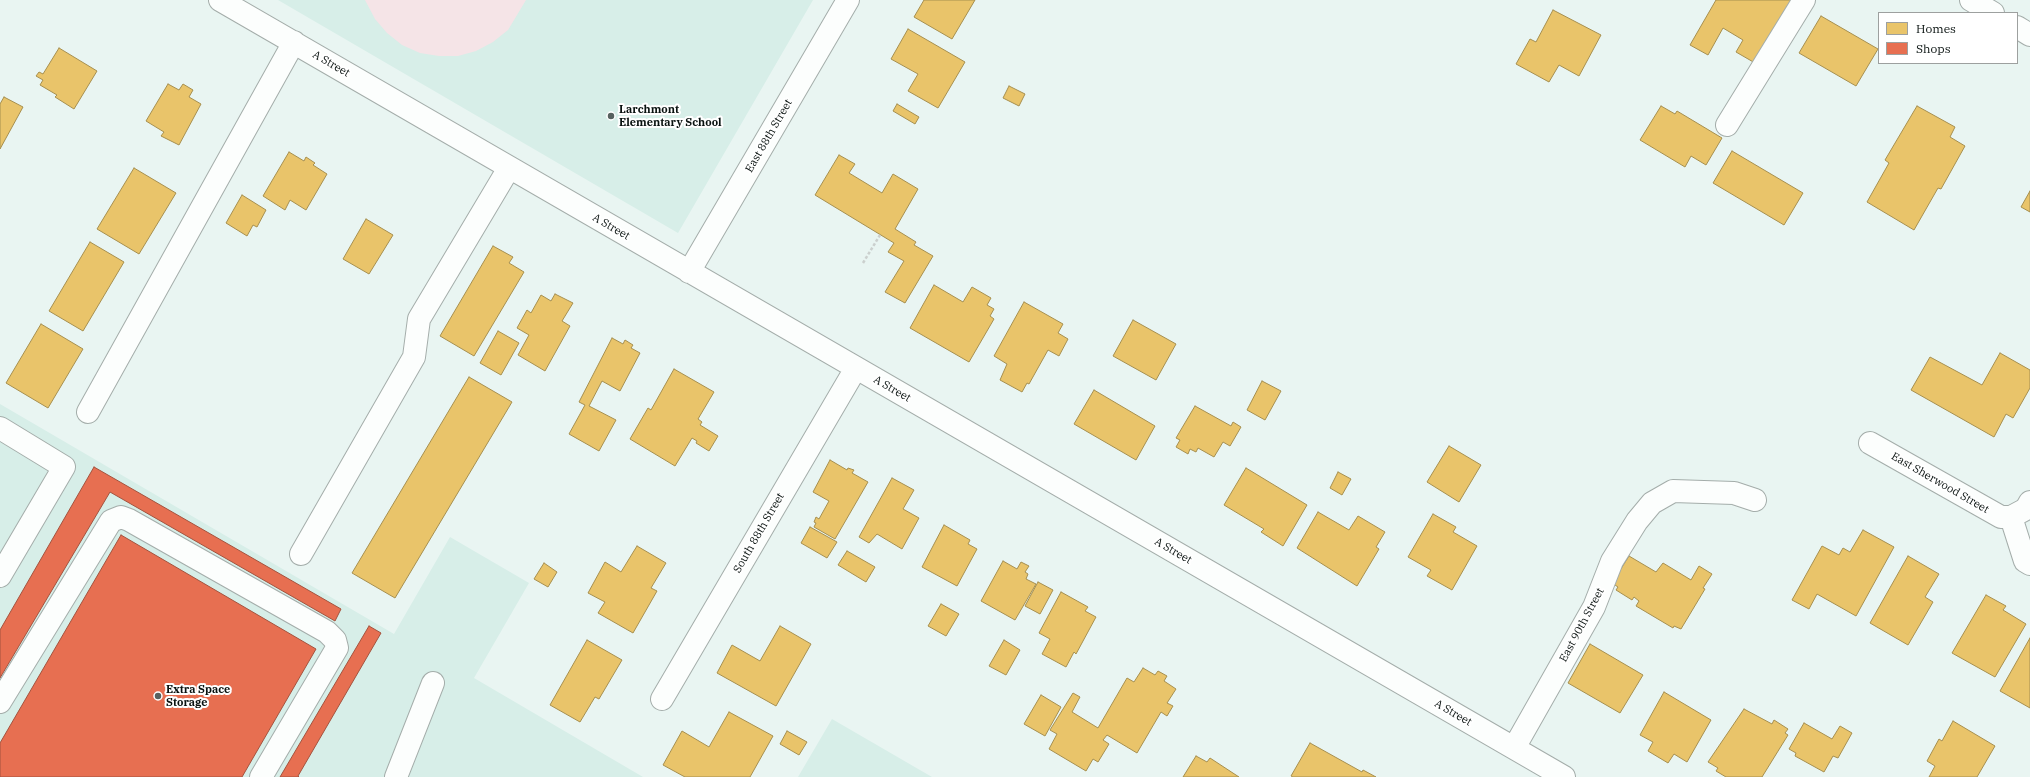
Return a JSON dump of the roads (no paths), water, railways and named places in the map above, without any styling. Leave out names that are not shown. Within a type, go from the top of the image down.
[{"type":"street","name":"A Street","points":[[220,0],[1564,777]]},
{"type":"street","name":"East 88th Street","points":[[689,272],[848,0]]},
{"type":"street","points":[[1727,125],[1804,0]]},
{"type":"street","points":[[1971,0],[1991,12]]},
{"type":"street","points":[[2018,28],[2030,35]]},
{"type":"street","points":[[88,412],[294,42]]},
{"type":"street","points":[[301,554],[414,356],[419,319],[509,168]]},
{"type":"street","name":"South 88th Street","points":[[662,699],[856,368]]},
{"type":"street","points":[[0,428],[64,467],[0,576]]},
{"type":"street","name":"East Sherwood Street","points":[[1870,443],[2001,517],[2011,517]]},
{"type":"street","name":"East 90th Street","points":[[1514,748],[1594,607],[1612,561],[1637,521],[1652,503],[1673,491],[1734,493],[1755,500]]},
{"type":"street","points":[[2030,502],[2026,509],[2011,517],[2025,561],[2030,564]]},
{"type":"street","points":[[0,702],[111,520],[121,517],[129,520],[327,632],[335,640],[337,648],[260,777]]},
{"type":"street","points":[[396,777],[433,683]]},
{"type":"place","name":"Larchmont Elementary School","points":[[611,116]]},
{"type":"place","name":"Extra Space Storage","points":[[158,696]]}]
